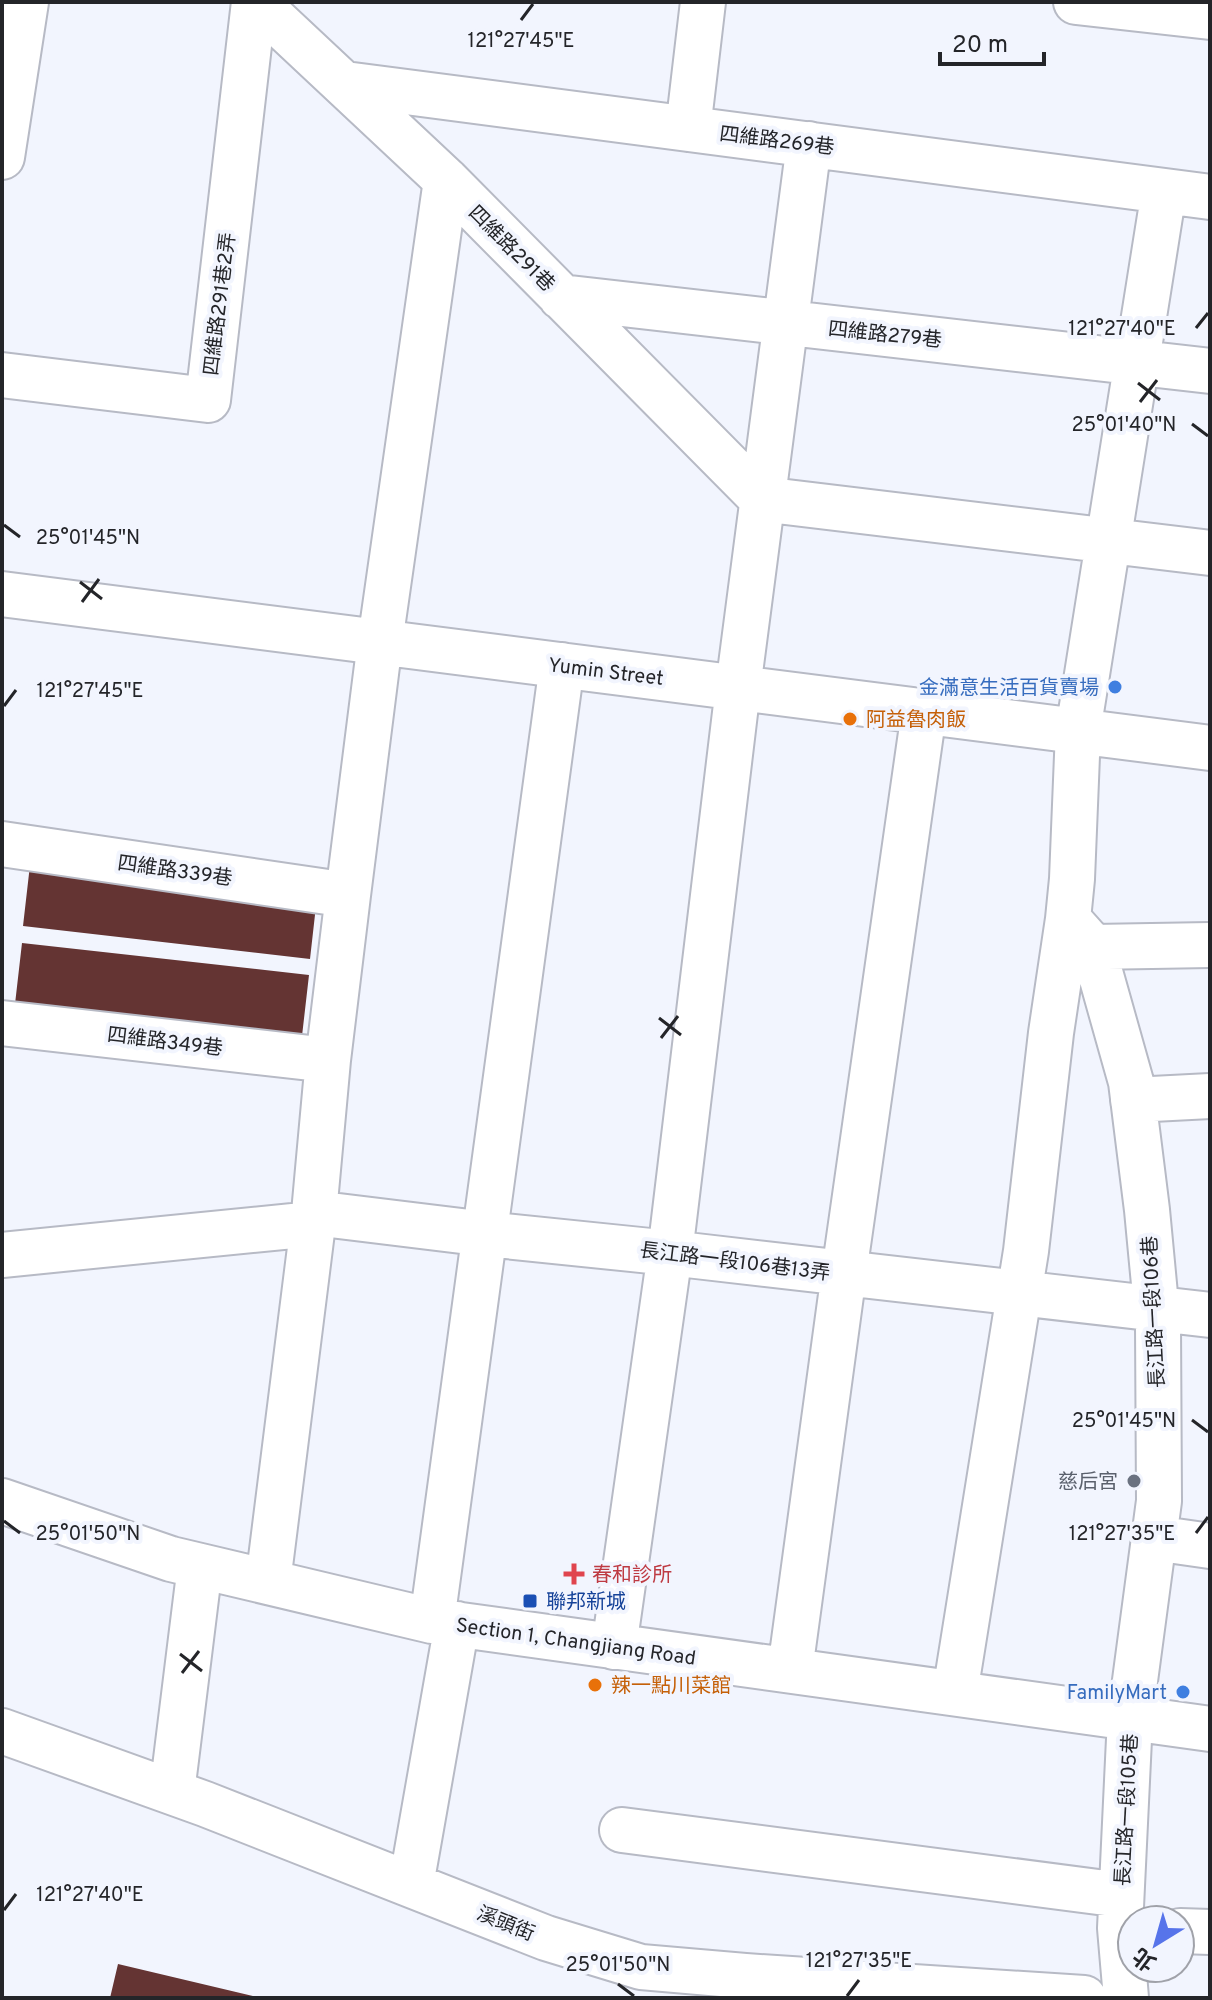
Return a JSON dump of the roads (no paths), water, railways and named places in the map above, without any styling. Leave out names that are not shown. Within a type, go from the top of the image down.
[{"type":"street","points":[[2,157],[26,2]]},
{"type":"street","name":"四維路291巷","points":[[255,2],[446,180],[762,499]]},
{"type":"street","name":"四維路291巷2弄","points":[[2,375],[208,400],[255,2]]},
{"type":"street","points":[[688,129],[703,2]]},
{"type":"street","points":[[1076,2],[1210,17]]},
{"type":"street","name":"四維路269巷","points":[[345,84],[1210,197]]},
{"type":"street","points":[[614,1647],[670,1253],[738,688],[809,144]]},
{"type":"street","points":[[268,1582],[380,642],[446,180]]},
{"type":"street","points":[[955,1693],[1020,1293],[1051,1033],[1080,933],[1072,879],[1078,731],[1164,191]]},
{"type":"street","name":"四維路279巷","points":[[561,297],[1210,371]]},
{"type":"street","points":[[762,499],[1210,553]]},
{"type":"street","name":"Yumin Street","points":[[2,594],[1210,748]]},
{"type":"street","points":[[411,1885],[444,1622],[486,1234],[562,665]]},
{"type":"street","points":[[790,1670],[924,712]]},
{"type":"street","name":"四維路339巷","points":[[2,844],[348,895]]},
{"type":"street","points":[[1080,933],[1210,945]]},
{"type":"street","name":"長江路一段106巷","points":[[1080,933],[1123,1055],[1133,1100],[1156,1310],[1159,1501],[1130,1718]]},
{"type":"street","name":"四維路349巷","points":[[2,1023],[328,1060]]},
{"type":"street","points":[[1133,1100],[1210,1096]]},
{"type":"street","name":"長江路一段106巷13弄","points":[[2,1255],[313,1218],[670,1253],[1210,1315]]},
{"type":"street","name":"Section 1, Changjiang Road","points":[[2,1501],[171,1559],[444,1622],[1210,1729]]},
{"type":"street","points":[[1154,1538],[1210,1546]]},
{"type":"street","points":[[172,1792],[200,1566]]},
{"type":"street","name":"長江路一段105巷","points":[[1125,1904],[1130,1718]]},
{"type":"street","name":"溪頭街","points":[[2,1731],[172,1792],[546,1938],[641,1967],[1084,1998]]},
{"type":"street","points":[[622,1830],[1116,1915]]},
{"type":"place","name":"金滿意生活百貨賣場","points":[[1115,687]]},
{"type":"place","name":"阿益魯肉飯","points":[[850,719]]},
{"type":"place","name":"慈后宮","points":[[1134,1481]]},
{"type":"place","name":"春和診所","points":[[574,1574]]},
{"type":"place","name":"聯邦新城","points":[[530,1601]]},
{"type":"place","name":"辣一點川菜館","points":[[595,1685]]},
{"type":"place","name":"FamilyMart","points":[[1183,1692]]}]
